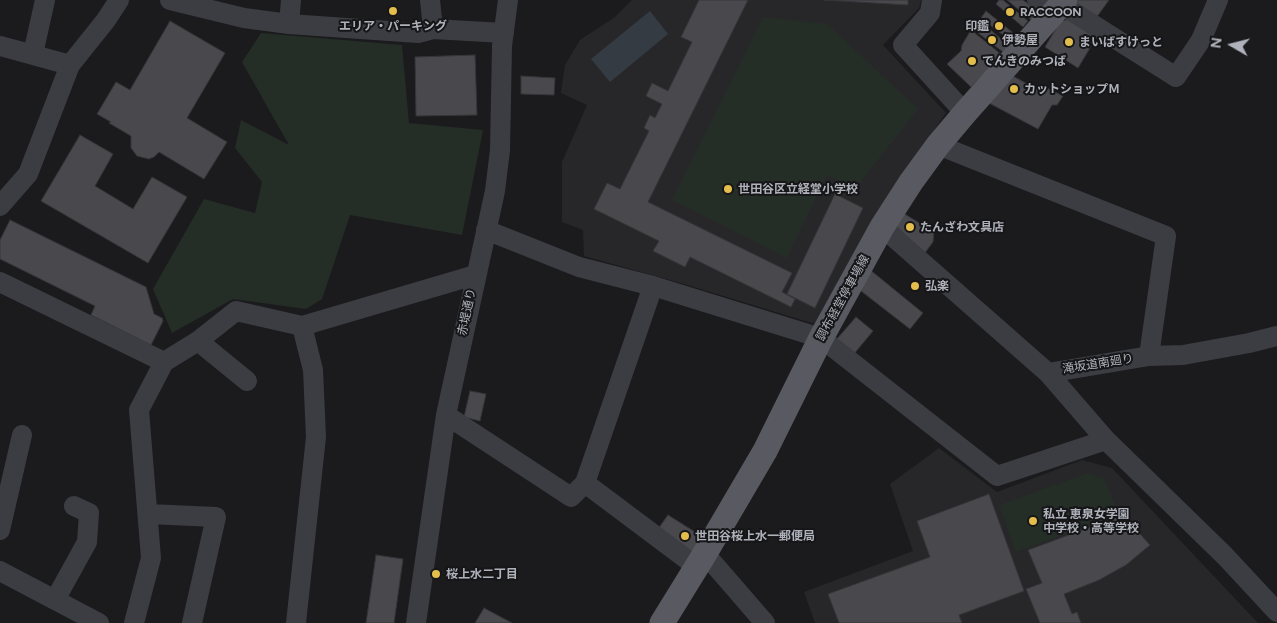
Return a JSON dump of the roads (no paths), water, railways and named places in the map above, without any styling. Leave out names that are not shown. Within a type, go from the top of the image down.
[{"type":"main road","name":"調布経堂停車場線","points":[[662,623],[765,451],[820,338],[882,227],[938,145],[1055,4]]},
{"type":"street","points":[[33,54],[45,0]]},
{"type":"street","points":[[0,206],[28,174],[70,65],[106,20],[119,0]]},
{"type":"street","points":[[170,0],[244,18],[289,24],[418,32],[433,29],[504,33]]},
{"type":"street","points":[[289,24],[291,0]]},
{"type":"street","points":[[430,0],[433,29]]},
{"type":"street","name":"赤堤通り","points":[[416,623],[446,415],[475,275],[495,191],[500,150],[504,33],[509,0]]},
{"type":"street","points":[[932,0],[930,13],[903,45],[965,113]]},
{"type":"street","points":[[1055,4],[1176,77],[1201,40],[1218,0]]},
{"type":"street","points":[[0,46],[70,65]]},
{"type":"street","points":[[938,145],[1166,236],[1149,356]]},
{"type":"street","name":"滝坂道南廻り","points":[[882,227],[1048,373],[1149,356],[1183,354],[1249,343],[1277,336]]},
{"type":"street","points":[[486,230],[579,267],[652,286],[820,338],[997,476],[1106,440]]},
{"type":"street","points":[[134,623],[151,558],[139,410],[164,362],[198,341],[236,311],[302,326],[475,275]]},
{"type":"street","points":[[0,282],[164,362]]},
{"type":"street","points":[[446,415],[571,497],[585,483],[652,286]]},
{"type":"street","points":[[296,623],[316,437],[313,370],[302,326]]},
{"type":"street","points":[[198,341],[247,381]]},
{"type":"street","points":[[1048,373],[1106,440],[1225,556],[1277,612]]},
{"type":"street","points":[[0,530],[22,435]]},
{"type":"street","points":[[585,483],[700,561],[713,563],[766,623]]},
{"type":"street","points":[[56,600],[87,542],[89,513],[74,506]]},
{"type":"street","points":[[148,514],[216,517],[192,623]]},
{"type":"street","points":[[0,571],[99,623]]},
{"type":"place","name":"エリア・パーキング","points":[[393,11]]},
{"type":"place","name":"RACCOON","points":[[1010,12]]},
{"type":"place","name":"印鑑","points":[[999,26]]},
{"type":"place","name":"伊勢屋","points":[[992,40]]},
{"type":"place","name":"まいばすけっと","points":[[1069,42]]},
{"type":"place","name":"でんきのみつば","points":[[972,61]]},
{"type":"place","name":"カットショップＭ","points":[[1014,89]]},
{"type":"place","name":"世田谷区立経堂小学校","points":[[728,189]]},
{"type":"place","name":"たんざわ文具店","points":[[910,227]]},
{"type":"place","name":"弘楽","points":[[915,286]]},
{"type":"place","name":"私立 恵泉女学園 中学校・高等学校","points":[[1033,521]]},
{"type":"place","name":"世田谷桜上水一郵便局","points":[[685,536]]},
{"type":"place","name":"桜上水二丁目","points":[[436,574]]}]
